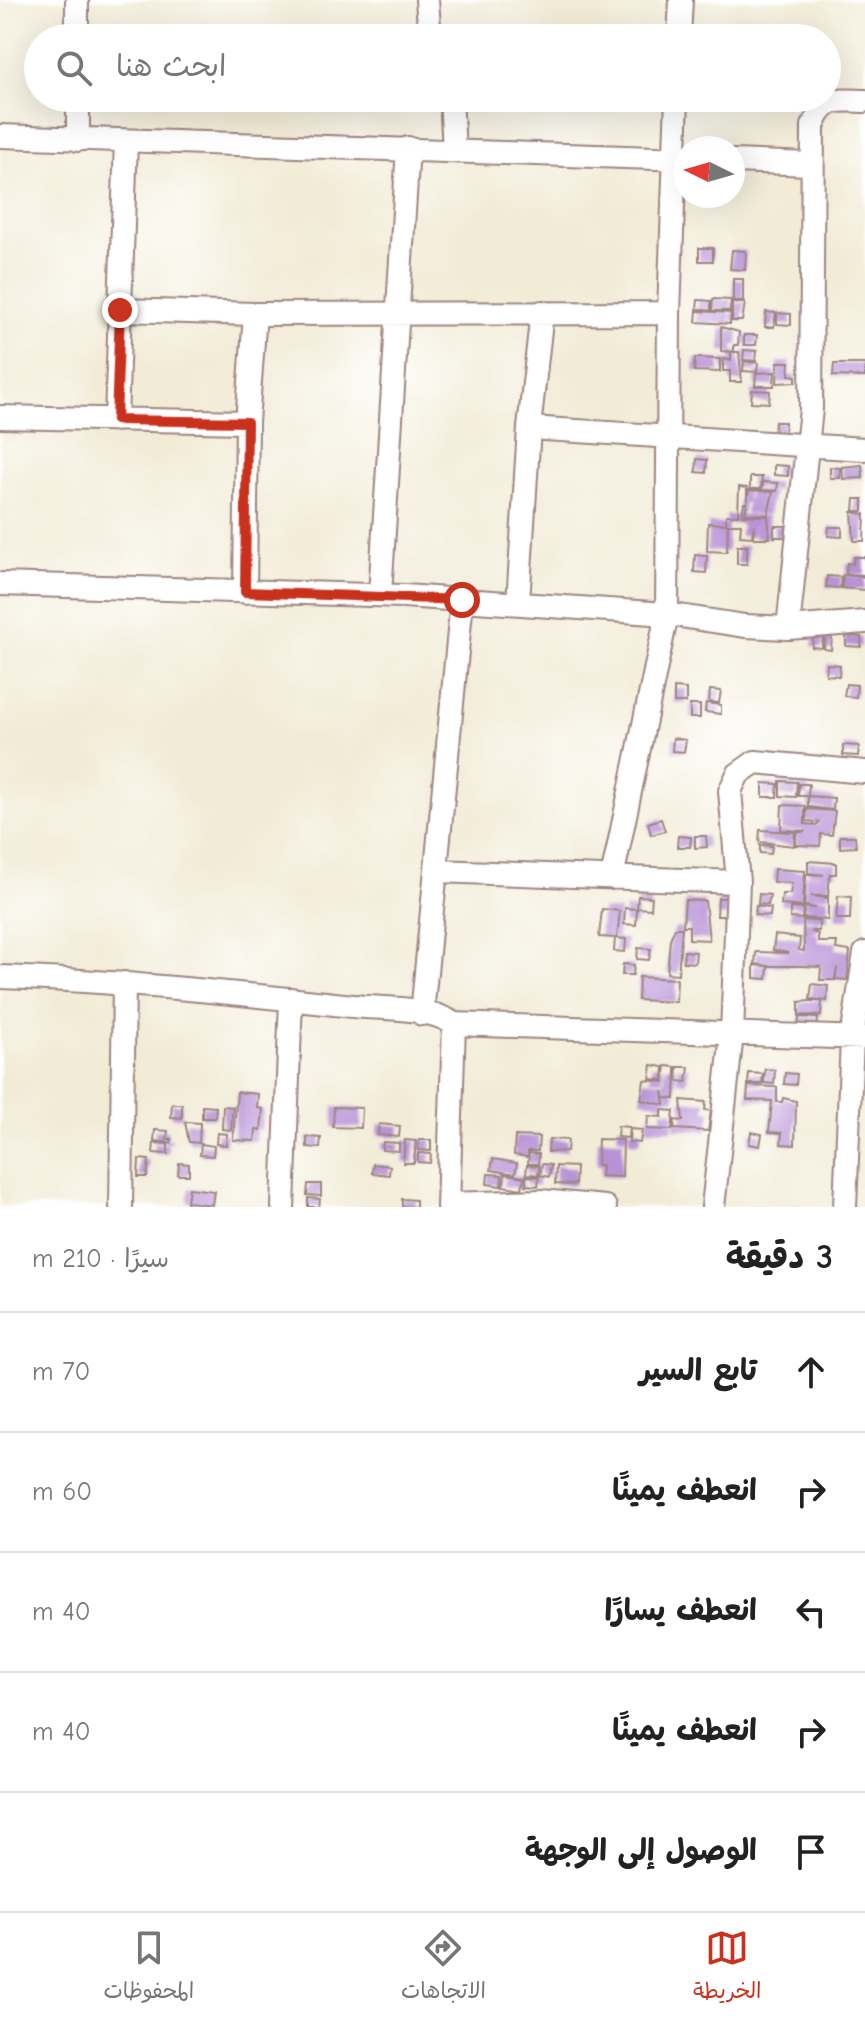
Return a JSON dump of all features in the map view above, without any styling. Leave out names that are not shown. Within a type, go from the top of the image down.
[{"type":"street","points":[[77,0],[77,24]]},
{"type":"street","points":[[427,0],[429,24]]},
{"type":"street","points":[[680,24],[681,0]]},
{"type":"street","points":[[841,100],[865,101]]},
{"type":"street","points":[[78,112],[78,140]]},
{"type":"street","points":[[452,112],[454,150]]},
{"type":"street","points":[[678,112],[679,136]]},
{"type":"street","points":[[788,628],[811,409],[810,164],[813,126],[819,112]]},
{"type":"street","points":[[0,136],[673,159]]},
{"type":"street","points":[[116,420],[126,141]]},
{"type":"street","points":[[380,595],[408,148]]},
{"type":"street","points":[[745,161],[810,164]]},
{"type":"street","points":[[612,878],[667,614],[669,313],[676,208]]},
{"type":"street","points":[[120,310],[255,314],[669,313]]},
{"type":"street","points":[[518,603],[529,428],[542,312]]},
{"type":"street","points":[[245,592],[247,422],[255,314]]},
{"type":"street","points":[[0,417],[247,422]]},
{"type":"street","points":[[529,428],[865,449]]},
{"type":"street","points":[[0,584],[380,595],[667,614],[745,626],[788,628],[865,622]]},
{"type":"street","points":[[422,1014],[462,600]]},
{"type":"street","points":[[713,1207],[732,1034],[738,882],[730,791],[738,774],[755,762],[865,772]]},
{"type":"street","points":[[436,871],[738,882]]},
{"type":"street","points":[[845,1207],[865,953]]},
{"type":"street","points":[[0,977],[124,983],[291,999],[422,1014],[454,1024],[858,1038]]},
{"type":"street","points":[[121,1207],[124,983]]},
{"type":"street","points":[[283,1207],[291,999]]},
{"type":"street","points":[[454,1024],[448,1205],[541,1201],[604,1207]]},
{"type":"building","points":[[699,248],[713,248],[713,261],[699,261]]},
{"type":"building","points":[[732,250],[746,251],[745,270],[730,269]]},
{"type":"building","points":[[733,279],[743,279],[743,301],[733,301]]},
{"type":"building","points":[[713,299],[731,300],[730,311],[712,311]]},
{"type":"building","points":[[698,300],[711,301],[711,311],[697,309]]},
{"type":"building","points":[[732,303],[745,303],[742,321],[732,321]]},
{"type":"building","points":[[697,311],[731,313],[730,324],[696,322]]},
{"type":"building","points":[[766,312],[776,313],[774,327],[765,327]]},
{"type":"building","points":[[777,313],[791,314],[791,325],[777,324]]},
{"type":"building","points":[[721,327],[739,332],[734,352],[721,351]]},
{"type":"building","points":[[744,335],[757,335],[756,345],[744,345]]},
{"type":"building","points":[[744,350],[757,351],[756,361],[743,360]]},
{"type":"building","points":[[731,352],[739,352],[742,382],[730,382],[730,371],[723,371],[723,359],[731,360]]},
{"type":"building","points":[[695,358],[720,359],[720,372],[694,371]]},
{"type":"building","points":[[744,361],[758,363],[757,372],[743,371]]},
{"type":"building","points":[[778,362],[790,362],[789,375],[796,376],[796,382],[777,383]]},
{"type":"building","points":[[834,364],[865,364],[865,377],[833,376]]},
{"type":"building","points":[[775,372],[774,386],[755,386],[756,373]]},
{"type":"building","points":[[752,390],[770,391],[769,403],[751,402]]},
{"type":"building","points":[[775,422],[785,422],[784,435],[774,435]]},
{"type":"building","points":[[697,459],[707,460],[706,473],[696,472]]},
{"type":"building","points":[[774,465],[788,466],[788,476],[774,475]]},
{"type":"building","points":[[862,465],[863,478],[843,479],[842,467]]},
{"type":"building","points":[[830,467],[840,468],[840,478],[830,478]]},
{"type":"building","points":[[750,477],[762,477],[761,489],[750,489]]},
{"type":"building","points":[[763,482],[778,483],[777,491],[762,490]]},
{"type":"building","points":[[739,487],[747,488],[747,503],[744,503],[742,515],[768,516],[770,538],[754,538],[754,525],[752,537],[740,536],[741,524],[726,524],[726,515],[738,515]]},
{"type":"building","points":[[749,490],[773,492],[768,515],[745,514]]},
{"type":"building","points":[[855,499],[863,499],[863,511],[854,511]]},
{"type":"building","points":[[852,512],[865,514],[864,541],[854,541]]},
{"type":"building","points":[[708,523],[728,524],[727,552],[707,551]]},
{"type":"building","points":[[774,526],[786,526],[786,537],[774,537]]},
{"type":"building","points":[[829,527],[842,527],[842,537],[828,536]]},
{"type":"building","points":[[737,546],[747,546],[747,564],[737,564]]},
{"type":"building","points":[[695,555],[707,556],[706,573],[694,572]]},
{"type":"building","points":[[854,557],[865,557],[865,575],[846,574],[847,563],[853,564]]},
{"type":"building","points":[[843,575],[865,577],[865,590],[842,588]]},
{"type":"building","points":[[827,576],[841,577],[840,588],[826,587]]},
{"type":"building","points":[[814,633],[823,635],[822,648],[812,647]]},
{"type":"building","points":[[825,634],[832,635],[831,650],[824,649]]},
{"type":"building","points":[[846,636],[861,637],[861,647],[846,646]]},
{"type":"building","points":[[827,664],[840,665],[839,676],[826,675]]},
{"type":"building","points":[[846,684],[857,685],[856,697],[844,696]]},
{"type":"building","points":[[674,688],[686,689],[686,703],[674,703]]},
{"type":"building","points":[[710,690],[721,691],[719,703],[709,702]]},
{"type":"building","points":[[706,703],[721,705],[721,714],[705,712]]},
{"type":"building","points":[[690,705],[700,705],[700,718],[690,718]]},
{"type":"building","points":[[673,738],[686,740],[684,752],[672,751]]},
{"type":"building","points":[[843,745],[859,746],[858,756],[843,755]]},
{"type":"building","points":[[780,781],[797,782],[796,797],[780,796]]},
{"type":"building","points":[[763,783],[778,784],[777,797],[763,797]]},
{"type":"building","points":[[799,784],[809,784],[808,796],[798,796]]},
{"type":"building","points":[[808,796],[834,798],[833,810],[808,807]]},
{"type":"building","points":[[782,805],[805,806],[805,824],[818,825],[819,822],[806,821],[807,809],[835,811],[832,835],[821,834],[820,846],[796,845],[796,833],[805,831],[781,830]]},
{"type":"building","points":[[661,819],[665,831],[651,835],[648,823]]},
{"type":"building","points":[[760,830],[795,832],[794,846],[759,842]]},
{"type":"building","points":[[678,836],[691,837],[690,847],[677,847]]},
{"type":"building","points":[[695,836],[706,836],[707,847],[695,848]]},
{"type":"building","points":[[840,836],[855,836],[856,847],[840,848]]},
{"type":"building","points":[[760,845],[772,846],[771,854],[760,853]]},
{"type":"building","points":[[808,861],[836,863],[836,874],[830,874],[828,896],[811,896],[828,898],[828,920],[803,918],[804,907],[815,908],[804,906],[806,874],[824,875],[808,873]]},
{"type":"building","points":[[774,869],[805,871],[803,907],[781,905],[782,894],[790,894],[792,883],[773,882]]},
{"type":"building","points":[[759,894],[770,895],[768,905],[758,904]]},
{"type":"building","points":[[638,896],[652,897],[651,909],[637,908]]},
{"type":"building","points":[[838,896],[851,897],[850,919],[836,919]]},
{"type":"building","points":[[718,898],[728,898],[727,916],[717,916]]},
{"type":"building","points":[[685,900],[705,901],[709,940],[689,939],[689,926],[683,926]]},
{"type":"building","points":[[756,906],[771,908],[770,916],[755,915]]},
{"type":"building","points":[[625,908],[637,909],[636,925],[624,924]]},
{"type":"building","points":[[790,908],[803,909],[802,919],[790,918]]},
{"type":"building","points":[[602,909],[620,911],[617,938],[599,937]]},
{"type":"building","points":[[803,920],[819,921],[819,931],[811,931],[818,934],[818,942],[837,942],[836,949],[850,951],[847,980],[820,980],[821,967],[755,964],[756,952],[788,953],[773,950],[775,935],[800,938],[799,950],[804,951]]},
{"type":"building","points":[[675,928],[682,928],[678,974],[667,973],[670,939]]},
{"type":"building","points":[[615,938],[626,939],[625,952],[614,951]]},
{"type":"building","points":[[638,948],[651,949],[649,960],[637,959]]},
{"type":"building","points":[[684,951],[696,952],[695,963],[683,962]]},
{"type":"building","points":[[623,964],[634,965],[633,975],[622,975]]},
{"type":"building","points":[[754,965],[768,966],[767,979],[754,978]]},
{"type":"building","points":[[639,977],[677,979],[676,1002],[638,1000]]},
{"type":"building","points":[[812,984],[828,986],[827,1001],[810,999]]},
{"type":"building","points":[[822,1001],[821,1016],[799,1015],[799,1002]]},
{"type":"building","points":[[799,1017],[818,1018],[817,1029],[798,1028]]},
{"type":"building","points":[[652,1065],[664,1067],[663,1080],[650,1079]]},
{"type":"building","points":[[666,1066],[676,1067],[675,1099],[664,1098],[665,1105],[641,1100],[644,1080],[664,1082]]},
{"type":"building","points":[[678,1067],[689,1067],[687,1082],[677,1081]]},
{"type":"building","points":[[765,1069],[775,1070],[774,1084],[764,1083]]},
{"type":"building","points":[[749,1073],[763,1074],[762,1084],[748,1084]]},
{"type":"building","points":[[785,1073],[797,1074],[796,1085],[784,1084]]},
{"type":"building","points":[[748,1086],[777,1087],[777,1102],[782,1102],[783,1098],[796,1101],[795,1145],[781,1144],[782,1133],[769,1132],[772,1101],[747,1100]]},
{"type":"building","points":[[237,1092],[258,1094],[257,1108],[263,1109],[261,1130],[256,1129],[255,1141],[233,1140]]},
{"type":"building","points":[[681,1100],[706,1102],[705,1110],[711,1111],[708,1131],[674,1129],[675,1120],[683,1121]]},
{"type":"building","points":[[172,1104],[182,1104],[182,1118],[171,1117]]},
{"type":"building","points":[[202,1106],[216,1107],[215,1118],[202,1118]]},
{"type":"building","points":[[223,1106],[233,1107],[231,1130],[222,1129]]},
{"type":"building","points":[[334,1107],[362,1108],[361,1128],[333,1127]]},
{"type":"building","points":[[662,1110],[674,1111],[672,1130],[647,1129],[648,1116],[662,1117]]},
{"type":"building","points":[[185,1122],[200,1123],[199,1143],[189,1142]]},
{"type":"building","points":[[379,1124],[400,1126],[399,1137],[378,1135]]},
{"type":"building","points":[[618,1126],[629,1127],[628,1138],[617,1137]]},
{"type":"building","points":[[630,1129],[642,1130],[640,1143],[629,1142]]},
{"type":"building","points":[[155,1130],[168,1131],[167,1139],[172,1139],[171,1143],[154,1141]]},
{"type":"building","points":[[751,1132],[762,1134],[760,1146],[749,1144]]},
{"type":"building","points":[[217,1133],[227,1134],[226,1145],[216,1144]]},
{"type":"building","points":[[515,1136],[539,1137],[538,1151],[528,1151],[528,1157],[514,1155]]},
{"type":"building","points":[[307,1137],[321,1138],[320,1148],[307,1147]]},
{"type":"building","points":[[549,1139],[568,1140],[567,1151],[548,1152]]},
{"type":"building","points":[[598,1139],[623,1140],[622,1177],[601,1176],[602,1165],[597,1165]]},
{"type":"building","points":[[405,1140],[416,1141],[414,1163],[403,1163]]},
{"type":"building","points":[[419,1140],[431,1140],[431,1151],[418,1150]]},
{"type":"building","points":[[383,1142],[399,1143],[399,1151],[382,1150]]},
{"type":"building","points":[[154,1143],[168,1144],[168,1154],[153,1153]]},
{"type":"building","points":[[201,1144],[214,1146],[213,1156],[200,1155]]},
{"type":"building","points":[[418,1153],[431,1154],[430,1163],[418,1162]]},
{"type":"building","points":[[529,1153],[539,1154],[538,1164],[528,1164]]},
{"type":"building","points":[[139,1159],[149,1160],[147,1177],[138,1177]]},
{"type":"building","points":[[493,1159],[517,1163],[515,1174],[491,1170]]},
{"type":"building","points":[[179,1163],[189,1164],[189,1175],[178,1175]]},
{"type":"building","points":[[373,1164],[390,1166],[389,1175],[372,1173]]},
{"type":"building","points":[[542,1164],[551,1165],[549,1177],[540,1175]]},
{"type":"building","points":[[527,1165],[539,1166],[538,1175],[526,1174]]},
{"type":"building","points":[[556,1166],[576,1167],[575,1185],[555,1184]]},
{"type":"building","points":[[488,1174],[502,1175],[501,1186],[487,1184]]},
{"type":"building","points":[[505,1174],[524,1177],[522,1189],[503,1186]]},
{"type":"building","points":[[526,1176],[539,1177],[538,1186],[526,1185]]},
{"type":"building","points":[[308,1184],[321,1184],[321,1196],[307,1195]]},
{"type":"building","points":[[189,1188],[214,1191],[212,1205],[187,1202]]},
{"type":"building","points":[[308,1198],[320,1199],[319,1207],[308,1207]]},
{"type":"building","points":[[402,1199],[416,1200],[416,1207],[402,1207]]},
{"type":"route","points":[[120,310],[116,420],[247,422],[245,592],[462,600]]}]
